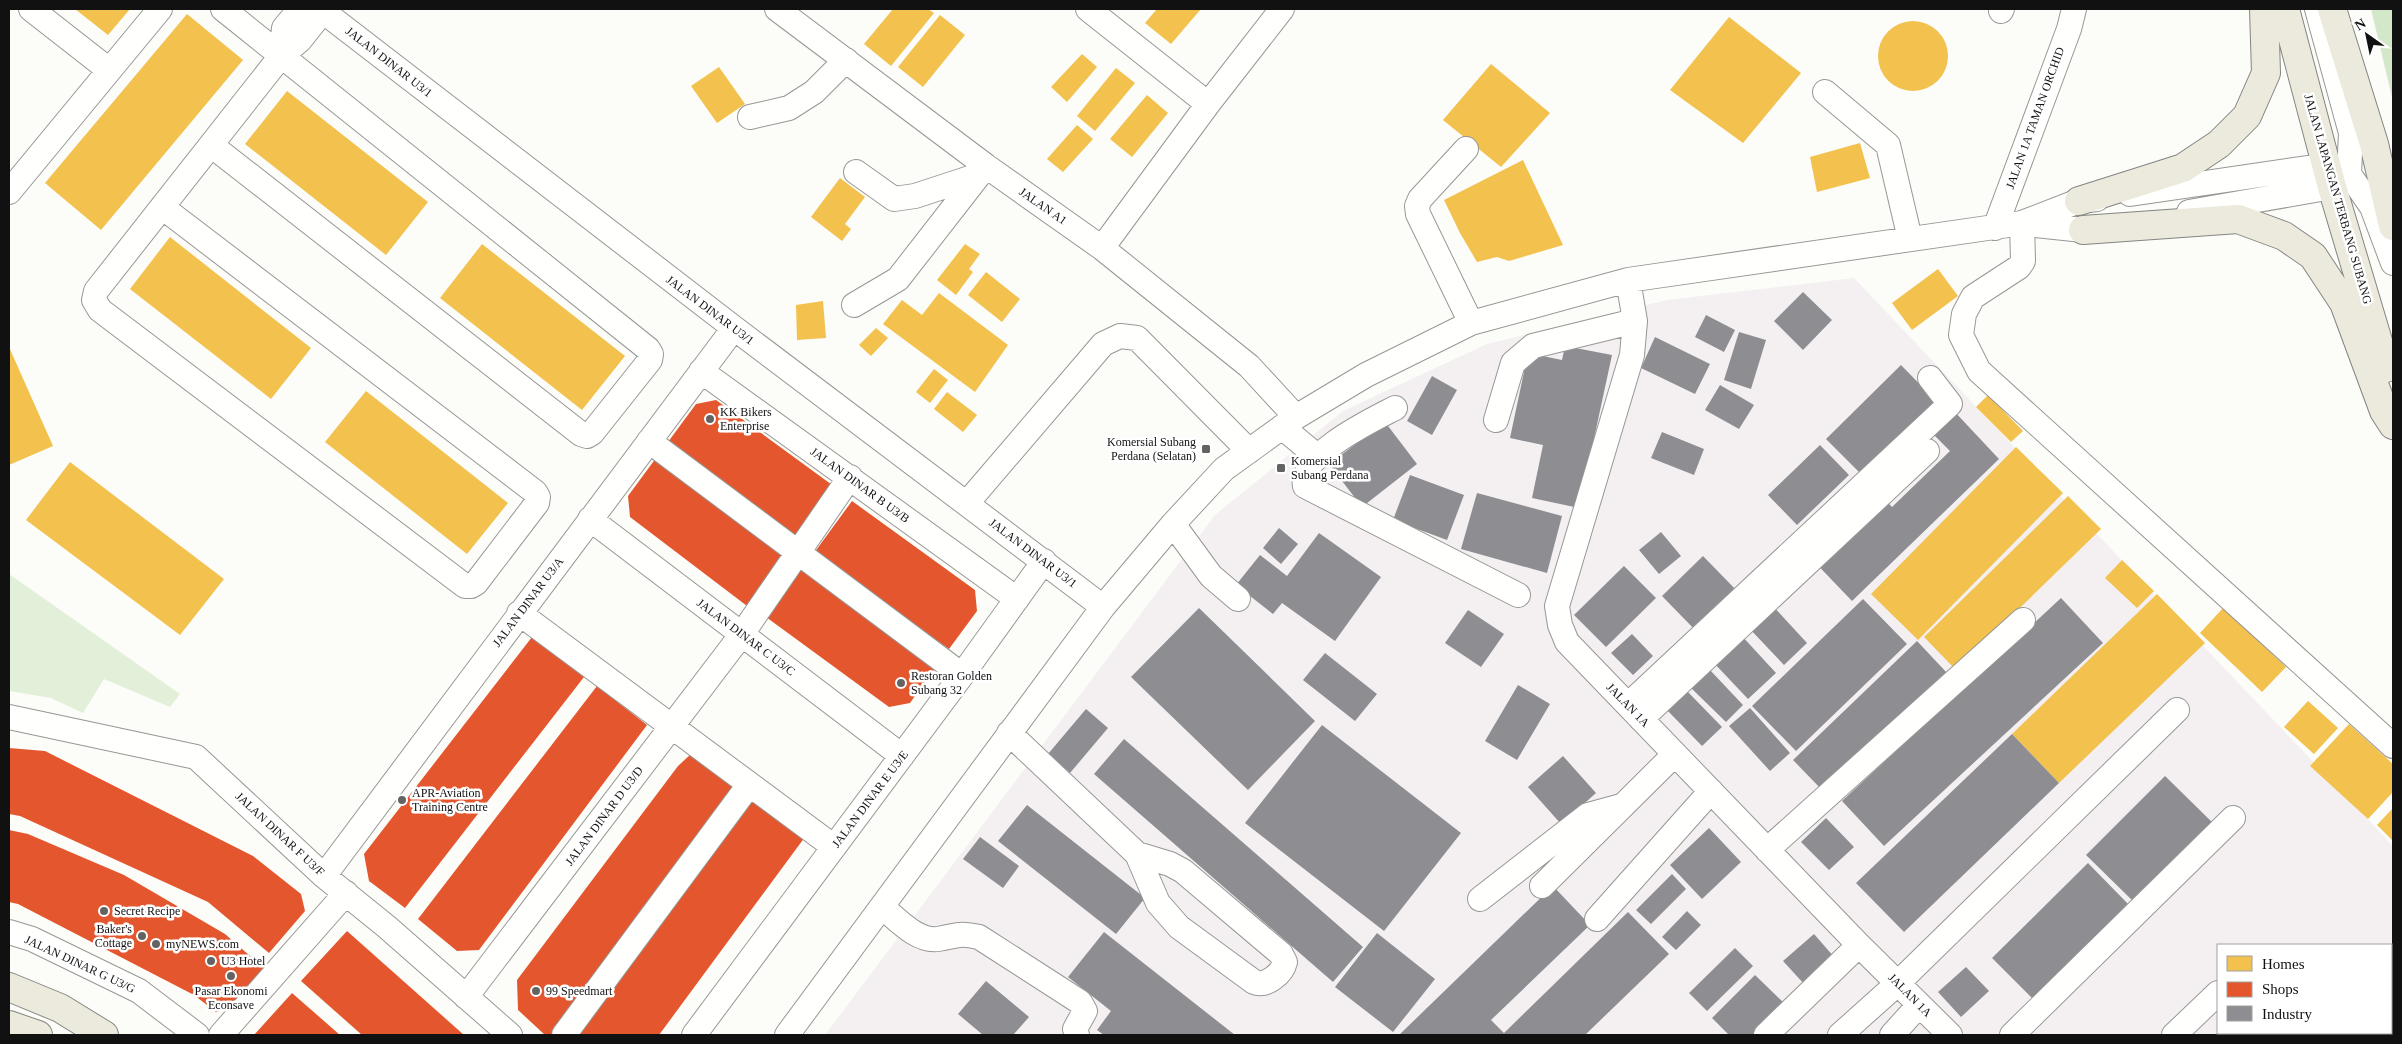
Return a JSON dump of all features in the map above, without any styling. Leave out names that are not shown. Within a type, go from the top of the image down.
[{"type":"main road","points":[[2078,201],[2183,168],[2219,144],[2247,116],[2266,73],[2264,9]]},
{"type":"main road","name":"JALAN LAPANGAN TERBANG SUBANG","points":[[2285,9],[2336,175],[2393,388]]},
{"type":"main road","points":[[2332,9],[2374,144],[2393,226]]},
{"type":"main road","points":[[2083,230],[2238,219],[2284,236],[2313,256],[2344,303],[2384,411],[2393,425]]},
{"type":"main road","points":[[9,986],[60,1008],[104,1035]]},
{"type":"main road","points":[[9,1025],[38,1035]]},
{"type":"street","points":[[30,9],[109,70]]},
{"type":"street","points":[[9,192],[160,9]]},
{"type":"street","points":[[211,145],[581,434],[587,436],[592,433],[650,360],[652,354],[648,349],[223,9]]},
{"type":"street","points":[[281,56],[284,28],[300,9]]},
{"type":"street","name":"JALAN A1","points":[[777,9],[846,60],[982,170],[1102,248],[1249,366],[1289,422],[1318,457]]},
{"type":"street","points":[[1088,9],[1208,104]]},
{"type":"street","points":[[1102,248],[1208,104],[1282,9]]},
{"type":"street","name":"JALAN 1A TAMAN ORCHID","points":[[1995,228],[2069,28],[2074,9]]},
{"type":"street","points":[[2317,9],[2351,133],[2336,175]]},
{"type":"street","points":[[162,207],[535,492],[538,497],[537,503],[476,583],[471,586],[465,586],[100,310],[94,300],[96,291],[162,207],[281,56],[300,40],[322,10]]},
{"type":"street","name":"JALAN DINAR U3/1","points":[[322,10],[734,328],[1103,607]]},
{"type":"street","points":[[750,117],[789,108],[814,92],[846,60]]},
{"type":"street","points":[[1825,92],[1888,145],[1910,239]]},
{"type":"street","points":[[1466,149],[1420,199],[1417,206],[1418,214],[1471,323]]},
{"type":"street","points":[[856,172],[894,199],[915,196],[982,170]]},
{"type":"street","points":[[854,305],[898,279],[982,170]]},
{"type":"street","points":[[2022,223],[2083,230],[2336,175]]},
{"type":"street","points":[[787,1035],[1103,607],[1224,469],[1289,422],[1366,375],[1471,323],[1628,280],[1995,228],[2022,223],[2078,201],[2336,175],[2372,208],[2393,263]]},
{"type":"street","points":[[2022,223],[2023,261],[2019,267],[1973,297],[1964,314],[1961,335],[1979,371],[2393,746]]},
{"type":"street","name":"JALAN 1A","points":[[1628,280],[1635,321],[1632,355],[1557,606],[1560,625],[1568,642],[1859,945],[1950,1035]]},
{"type":"street","points":[[1496,420],[1513,363],[1533,346],[1635,321]]},
{"type":"street","name":"JALAN DINAR U3/A","points":[[324,876],[734,328]]},
{"type":"street","points":[[967,503],[1103,344],[1120,336],[1138,338],[1248,451]]},
{"type":"street","name":"JALAN DINAR B U3/B","points":[[701,371],[1017,599]]},
{"type":"street","points":[[1635,712],[1950,404],[1930,378]]},
{"type":"street","points":[[1395,408],[1352,431],[1318,457],[1304,480],[1305,486],[1518,595]]},
{"type":"street","points":[[649,441],[962,675]]},
{"type":"street","points":[[1635,712],[1927,451]]},
{"type":"street","name":"JALAN DINAR D U3/D","points":[[466,997],[742,634],[850,477]]},
{"type":"street","name":"JALAN DINAR C U3/C","points":[[590,519],[902,756]]},
{"type":"street","points":[[1174,524],[1212,576],[1238,599]]},
{"type":"street","name":"JALAN DINAR E U3/E","points":[[694,1035],[962,675],[1044,561]]},
{"type":"street","points":[[520,613],[834,847]]},
{"type":"street","points":[[1767,850],[2023,620]]},
{"type":"street","points":[[1840,1035],[1897,984],[2177,710]]},
{"type":"street","name":"JALAN DINAR F U3/F","points":[[9,717],[196,757],[324,876],[510,1035]]},
{"type":"street","points":[[1009,734],[1137,854],[1158,903],[1179,927],[1259,984],[1273,979],[1284,967],[1285,962],[1281,954],[1183,871],[1170,864],[1137,854]]},
{"type":"street","points":[[1542,886],[1675,754]]},
{"type":"street","points":[[564,1035],[749,785]]},
{"type":"street","points":[[1597,919],[1711,791]]},
{"type":"street","points":[[1480,899],[1588,815],[1623,806]]},
{"type":"street","points":[[2012,1035],[2233,818]]},
{"type":"street","points":[[221,1035],[346,893]]},
{"type":"street","points":[[882,907],[921,938],[936,940],[962,933],[979,937],[1080,1002],[1085,1011],[1075,1029],[1077,1035]]},
{"type":"street","name":"JALAN DINAR G U3/G","points":[[9,932],[32,939],[139,991],[197,1035]]},
{"type":"street","points":[[1766,1035],[1859,945]]},
{"type":"street","points":[[2174,1035],[2217,994]]},
{"type":"street","points":[[1892,1035],[1918,1004]]},
{"type":"shaded area","points":[[1854,278],[2393,846],[2393,1035],[825,1035],[1215,515],[1343,411],[1487,344],[1667,300]]},
{"type":"green space","points":[[2371,9],[2393,9],[2393,101]]},
{"type":"green space","points":[[9,574],[180,694],[170,707],[104,679],[83,713],[51,698],[9,691]]},
{"type":"building: Homes","points":[[75,9],[130,9],[108,35]]},
{"type":"building: Homes","points":[[893,9],[928,9],[934,13],[891,66],[864,44]]},
{"type":"building: Homes","points":[[1157,9],[1201,9],[1171,44],[1145,23]]},
{"type":"building: Homes","points":[[187,14],[243,60],[101,230],[45,183]]},
{"type":"building: Homes","points":[[940,15],[965,35],[923,87],[898,67]]},
{"type":"building: Homes","points":[[1729,17],[1801,73],[1743,143],[1670,90]]},
{"type":"building: Homes","points":[[1906,21],[1920,21],[1933,27],[1942,36],[1948,49],[1946,69],[1938,81],[1920,91],[1906,91],[1893,85],[1884,76],[1878,63],[1878,49],[1884,36],[1893,27]]},
{"type":"building: Homes","points":[[1082,54],[1097,67],[1067,102],[1051,87]]},
{"type":"building: Homes","points":[[1491,64],[1550,113],[1501,167],[1443,120]]},
{"type":"building: Homes","points":[[719,67],[745,104],[717,123],[691,86]]},
{"type":"building: Homes","points":[[1116,68],[1135,83],[1095,131],[1077,116]]},
{"type":"building: Homes","points":[[287,91],[428,202],[386,255],[245,144]]},
{"type":"building: Homes","points":[[1147,95],[1168,113],[1132,157],[1110,139]]},
{"type":"building: Homes","points":[[1077,125],[1093,139],[1063,172],[1047,159]]},
{"type":"building: Homes","points":[[1860,143],[1870,178],[1817,192],[1810,157]]},
{"type":"building: Homes","points":[[1523,160],[1563,245],[1509,261],[1497,257],[1477,262],[1444,200]]},
{"type":"building: Homes","points":[[840,178],[865,197],[845,224],[851,229],[842,241],[811,217]]},
{"type":"building: Homes","points":[[170,237],[311,348],[271,399],[130,289]]},
{"type":"building: Homes","points":[[482,244],[625,356],[582,410],[440,298]]},
{"type":"building: Homes","points":[[965,244],[980,254],[969,269],[973,272],[956,295],[937,280]]},
{"type":"building: Homes","points":[[1938,269],[1958,296],[1912,330],[1892,303]]},
{"type":"building: Homes","points":[[986,272],[1020,299],[1002,322],[968,295]]},
{"type":"building: Homes","points":[[939,293],[1008,345],[975,392],[883,324],[902,300],[922,315]]},
{"type":"building: Homes","points":[[823,301],[826,338],[797,340],[796,305]]},
{"type":"building: Homes","points":[[876,328],[888,338],[871,356],[859,345]]},
{"type":"building: Homes","points":[[9,347],[53,446],[9,465]]},
{"type":"building: Homes","points":[[934,369],[948,380],[930,403],[916,392]]},
{"type":"building: Homes","points":[[366,391],[508,503],[467,554],[325,442]]},
{"type":"building: Homes","points":[[947,392],[977,415],[963,432],[934,409]]},
{"type":"building: Homes","points":[[1988,395],[2023,431],[2011,442],[1976,407]]},
{"type":"building: Homes","points":[[2016,447],[2063,493],[1918,640],[1871,594]]},
{"type":"building: Homes","points":[[70,462],[224,579],[180,635],[26,520]]},
{"type":"building: Homes","points":[[2068,496],[2101,529],[1956,670],[1924,637]]},
{"type":"building: Homes","points":[[2122,560],[2154,591],[2137,608],[2105,578]]},
{"type":"building: Homes","points":[[2157,594],[2205,643],[2059,783],[2012,734]]},
{"type":"building: Homes","points":[[2223,608],[2286,667],[2262,692],[2200,633]]},
{"type":"building: Homes","points":[[2308,701],[2338,728],[2314,754],[2284,727]]},
{"type":"building: Homes","points":[[2349,724],[2393,764],[2393,792],[2368,819],[2310,766]]},
{"type":"building: Homes","points":[[2393,808],[2393,841],[2377,825]]},
{"type":"building: Shops","points":[[716,400],[839,490],[801,541],[668,442],[696,404]]},
{"type":"building: Shops","points":[[656,458],[789,559],[751,609],[630,517],[628,496]]},
{"type":"building: Shops","points":[[852,501],[975,590],[977,611],[949,649],[814,553]]},
{"type":"building: Shops","points":[[804,566],[938,664],[910,703],[889,707],[766,617]]},
{"type":"building: Shops","points":[[532,637],[584,677],[405,908],[369,881],[364,854]]},
{"type":"building: Shops","points":[[597,686],[647,725],[479,950],[457,951],[418,919]]},
{"type":"building: Shops","points":[[9,748],[45,751],[253,856],[301,894],[305,911],[269,953],[208,902],[20,816],[9,814]]},
{"type":"building: Shops","points":[[691,754],[740,790],[561,1035],[545,1035],[518,1010],[517,980],[678,766]]},
{"type":"building: Shops","points":[[752,798],[805,837],[659,1035],[579,1035]]},
{"type":"building: Shops","points":[[9,830],[28,834],[124,875],[225,934],[266,970],[238,1005],[216,1012],[194,995],[18,904],[9,902]]},
{"type":"building: Shops","points":[[347,931],[464,1035],[362,1035],[301,981]]},
{"type":"building: Shops","points":[[292,993],[340,1035],[254,1035]]},
{"type":"building: Industry","points":[[1803,292],[1832,320],[1803,350],[1774,321]]},
{"type":"building: Industry","points":[[1706,315],[1735,330],[1724,352],[1695,337]]},
{"type":"building: Industry","points":[[1739,332],[1766,340],[1751,389],[1724,380]]},
{"type":"building: Industry","points":[[1655,337],[1710,364],[1695,394],[1641,368]]},
{"type":"building: Industry","points":[[1565,346],[1612,355],[1579,508],[1532,498],[1543,445],[1510,438],[1528,353],[1562,360]]},
{"type":"building: Industry","points":[[1901,365],[1943,408],[1868,481],[1826,439]]},
{"type":"building: Industry","points":[[1432,376],[1457,390],[1432,435],[1407,421]]},
{"type":"building: Industry","points":[[1720,385],[1754,405],[1739,429],[1705,410]]},
{"type":"building: Industry","points":[[1953,410],[1999,459],[1852,601],[1807,554],[1874,488],[1892,507],[1950,451],[1931,432]]},
{"type":"building: Industry","points":[[1385,422],[1417,464],[1362,507],[1329,464]]},
{"type":"building: Industry","points":[[1662,432],[1704,449],[1694,475],[1651,458]]},
{"type":"building: Industry","points":[[1820,445],[1849,475],[1797,525],[1768,495]]},
{"type":"building: Industry","points":[[1410,475],[1464,495],[1447,540],[1393,520]]},
{"type":"building: Industry","points":[[1477,493],[1562,516],[1547,573],[1461,549]]},
{"type":"building: Industry","points":[[1279,528],[1298,544],[1281,564],[1263,548]]},
{"type":"building: Industry","points":[[1661,532],[1681,556],[1659,574],[1639,550]]},
{"type":"building: Industry","points":[[1319,533],[1381,577],[1335,641],[1282,603],[1273,614],[1236,585],[1260,555],[1287,576]]},
{"type":"building: Industry","points":[[1703,556],[1740,594],[1699,634],[1662,596]]},
{"type":"building: Industry","points":[[1624,566],[1656,598],[1606,647],[1574,615]]},
{"type":"building: Industry","points":[[2061,598],[2103,643],[1884,846],[1842,801]]},
{"type":"building: Industry","points":[[1863,599],[1907,644],[1796,751],[1752,706]]},
{"type":"building: Industry","points":[[1772,605],[1807,643],[1784,665],[1748,627]]},
{"type":"building: Industry","points":[[1199,608],[1315,721],[1248,790],[1131,677]]},
{"type":"building: Industry","points":[[1468,610],[1504,634],[1481,667],[1445,643]]},
{"type":"building: Industry","points":[[1632,634],[1653,656],[1633,675],[1611,653]]},
{"type":"building: Industry","points":[[1741,635],[1776,673],[1748,699],[1713,662]]},
{"type":"building: Industry","points":[[1917,641],[1948,674],[1824,792],[1793,760]]},
{"type":"building: Industry","points":[[1325,653],[1377,694],[1355,721],[1303,680]]},
{"type":"building: Industry","points":[[1709,669],[1743,705],[1726,722],[1690,687]]},
{"type":"building: Industry","points":[[1518,685],[1550,704],[1517,760],[1485,741]]},
{"type":"building: Industry","points":[[1686,690],[1722,727],[1702,746],[1666,709]]},
{"type":"building: Industry","points":[[1750,708],[1790,753],[1770,771],[1729,726]]},
{"type":"building: Industry","points":[[1086,709],[1108,728],[1070,773],[1048,754]]},
{"type":"building: Industry","points":[[1322,725],[1461,833],[1384,931],[1245,823]]},
{"type":"building: Industry","points":[[2012,734],[2059,783],[1904,932],[1856,883]]},
{"type":"building: Industry","points":[[1124,739],[1363,947],[1333,982],[1094,774]]},
{"type":"building: Industry","points":[[1563,756],[1596,793],[1561,824],[1528,787]]},
{"type":"building: Industry","points":[[2165,776],[2216,826],[2137,905],[2086,855]]},
{"type":"building: Industry","points":[[1027,805],[1145,898],[1116,934],[998,841]]},
{"type":"building: Industry","points":[[1826,818],[1854,847],[1829,870],[1801,842]]},
{"type":"building: Industry","points":[[1709,828],[1741,862],[1702,899],[1670,865]]},
{"type":"building: Industry","points":[[980,837],[1019,866],[1003,888],[963,859]]},
{"type":"building: Industry","points":[[2088,863],[2130,906],[2034,1000],[1992,958]]},
{"type":"building: Industry","points":[[1672,874],[1686,889],[1651,924],[1636,910]]},
{"type":"building: Industry","points":[[1553,886],[1590,925],[1491,1020],[1504,1033],[1628,912],[1669,954],[1585,1035],[1399,1035]]},
{"type":"building: Industry","points":[[1687,911],[1701,925],[1676,950],[1662,937]]},
{"type":"building: Industry","points":[[1104,932],[1235,1035],[1104,1035],[1097,1030],[1111,1011],[1068,977]]},
{"type":"building: Industry","points":[[1377,933],[1435,979],[1393,1032],[1335,987]]},
{"type":"building: Industry","points":[[1814,934],[1835,958],[1805,985],[1783,961]]},
{"type":"building: Industry","points":[[1735,948],[1753,966],[1707,1011],[1689,993]]},
{"type":"building: Industry","points":[[1966,967],[1989,991],[1961,1017],[1938,992]]},
{"type":"building: Industry","points":[[1755,975],[1785,1004],[1753,1035],[1729,1035],[1712,1018]]},
{"type":"building: Industry","points":[[986,981],[1029,1017],[1013,1035],[983,1035],[958,1014]]},
{"type":"place","name":"KK Bikers Enterprise","points":[[710,419]]},
{"type":"place","name":"Komersial Subang Perdana (Selatan)","points":[[1206,449]]},
{"type":"place","name":"Komersial Subang Perdana","points":[[1281,468]]},
{"type":"place","name":"Restoran Golden Subang 32","points":[[901,683]]},
{"type":"place","name":"APR-Aviation Training Centre","points":[[402,800]]},
{"type":"place","name":"Secret Recipe","points":[[104,911]]},
{"type":"place","name":"Baker's Cottage","points":[[142,936]]},
{"type":"place","name":"myNEWS.com","points":[[156,944]]},
{"type":"place","name":"U3 Hotel","points":[[211,961]]},
{"type":"place","name":"Pasar Ekonomi Econsave","points":[[231,976]]},
{"type":"place","name":"99 Speedmart","points":[[536,991]]}]
